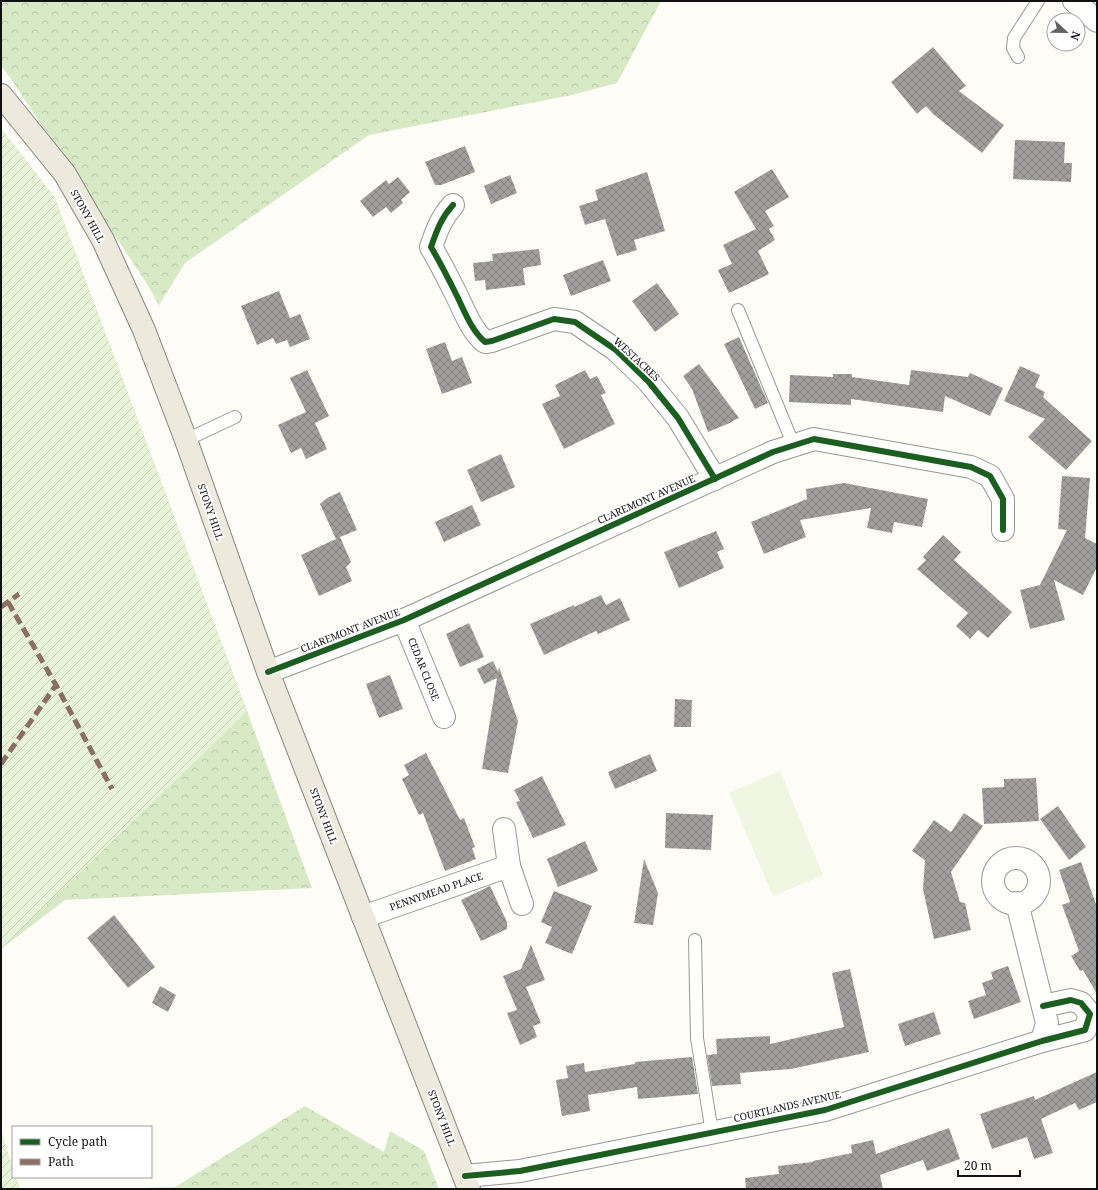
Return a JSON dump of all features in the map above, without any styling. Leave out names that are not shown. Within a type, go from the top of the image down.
[{"type":"main road","name":"STONY HILL","points":[[1,95],[65,174],[103,240],[144,330],[186,440],[268,672],[467,1183]]},
{"type":"street","points":[[1074,1],[1097,21]]},
{"type":"street","name":"WESTACRES","points":[[453,205],[444,215],[437,228],[432,247],[466,315],[479,337],[484,342],[492,341],[554,319],[575,322],[616,350],[648,381],[678,418],[715,479]]},
{"type":"street","name":"CLAREMONT AVENUE","points":[[268,672],[404,620],[773,452],[814,439],[971,467],[990,476],[1003,499],[1003,530]]},
{"type":"street","name":"CEDAR CLOSE","points":[[404,620],[444,718]]},
{"type":"street","points":[[504,829],[509,866],[522,904]]},
{"type":"street","name":"PENNYMEAD PLACE","points":[[363,917],[509,866]]},
{"type":"street","points":[[1017,903],[1047,1023],[1042,1041]]},
{"type":"street","name":"COURTLANDS AVENUE","points":[[467,1183],[826,1110],[1042,1041],[1085,1030],[1090,1014],[1081,1003],[1071,1000],[1043,1006]]},
{"type":"lane","points":[[1018,57],[1013,48],[1014,38],[1038,1]]},
{"type":"lane","points":[[738,310],[794,446]]},
{"type":"lane","points":[[186,440],[235,417]]},
{"type":"lane","points":[[695,940],[697,1038],[712,1132]]},
{"type":"green space","points":[[1,1],[661,1],[617,83],[572,95],[369,135],[185,263],[159,305],[147,284],[1,66]]},
{"type":"green space","points":[[1,128],[54,196],[247,711],[1,949]]},
{"type":"green space","points":[[54,196],[312,888],[65,900],[1,949]]},
{"type":"green space","points":[[780,771],[823,875],[773,896],[729,793]]},
{"type":"green space","points":[[305,1106],[384,1152],[390,1131],[424,1151],[439,1189],[113,1189],[175,1187]]},
{"type":"green space","points":[[1,1130],[12,1165],[12,1178],[16,1178],[20,1189],[1,1189]]},
{"type":"building","points":[[933,47],[966,86],[959,91],[1004,125],[982,153],[933,114],[926,106],[917,114],[891,82]]},
{"type":"building","points":[[1015,140],[1065,142],[1064,163],[1072,163],[1071,182],[1013,179]]},
{"type":"building","points":[[465,146],[475,172],[441,185],[435,185],[425,162]]},
{"type":"building","points":[[772,169],[789,197],[765,211],[774,226],[769,229],[775,240],[758,251],[769,274],[729,293],[718,270],[732,264],[723,245],[756,229],[734,192]]},
{"type":"building","points":[[647,172],[665,231],[634,240],[637,250],[617,256],[605,219],[585,225],[579,206],[598,200],[595,190]]},
{"type":"building","points":[[510,175],[517,193],[491,204],[484,186]]},
{"type":"building","points":[[398,177],[410,192],[401,200],[403,203],[391,213],[386,207],[373,217],[360,201],[386,180],[389,184]]},
{"type":"building","points":[[539,249],[541,265],[523,268],[525,285],[486,290],[485,280],[475,281],[473,263],[493,261],[492,254]]},
{"type":"building","points":[[603,260],[611,281],[571,296],[563,275]]},
{"type":"building","points":[[657,283],[679,314],[655,332],[632,301]]},
{"type":"building","points":[[279,291],[290,318],[300,314],[310,339],[290,347],[287,340],[276,344],[273,338],[257,345],[241,306]]},
{"type":"building","points":[[739,337],[768,403],[755,409],[724,344]]},
{"type":"building","points":[[445,342],[452,361],[462,357],[472,383],[442,394],[426,349]]},
{"type":"building","points":[[699,364],[739,418],[708,432],[692,389],[683,376]]},
{"type":"building","points":[[1020,366],[1040,375],[1035,387],[1045,392],[1043,397],[1092,441],[1066,470],[1028,437],[1045,419],[1004,401]]},
{"type":"building","points":[[307,370],[329,416],[315,423],[327,449],[306,459],[301,448],[291,453],[278,425],[306,412],[290,378]]},
{"type":"building","points":[[585,370],[590,379],[597,376],[606,393],[601,395],[615,424],[564,449],[542,404],[560,396],[555,385]]},
{"type":"building","points":[[911,370],[968,377],[970,373],[1003,388],[990,416],[945,396],[943,412],[851,399],[851,405],[789,402],[790,375],[833,377],[833,374],[852,374],[852,377],[909,385]]},
{"type":"building","points":[[501,454],[515,487],[481,502],[467,470]]},
{"type":"building","points":[[1062,476],[1090,478],[1085,538],[1097,544],[1097,567],[1083,595],[1054,580],[1065,620],[1030,629],[1020,590],[1040,585],[1067,530],[1058,529]]},
{"type":"building","points":[[844,483],[928,499],[922,527],[894,522],[892,533],[867,528],[871,508],[800,520],[806,537],[764,554],[751,522],[807,499],[806,489]]},
{"type":"building","points":[[340,492],[357,530],[340,537],[351,562],[346,567],[352,581],[319,596],[301,555],[336,539],[320,504],[327,498]]},
{"type":"building","points":[[472,505],[481,525],[444,542],[435,522]]},
{"type":"building","points":[[716,531],[724,549],[717,552],[724,568],[679,588],[664,552]]},
{"type":"building","points":[[943,535],[961,552],[954,560],[1012,612],[988,638],[978,630],[970,639],[956,626],[968,613],[917,569],[926,560],[923,557]]},
{"type":"building","points":[[601,595],[606,605],[620,598],[630,620],[598,634],[596,631],[544,655],[530,624]]},
{"type":"building","points":[[469,623],[484,657],[460,667],[446,634]]},
{"type":"building","points":[[493,661],[498,672],[499,667],[518,721],[508,773],[482,769],[497,678],[484,684],[477,669]]},
{"type":"building","points":[[390,675],[403,709],[379,718],[366,684]]},
{"type":"building","points":[[675,699],[692,700],[691,727],[674,727]]},
{"type":"building","points":[[426,753],[460,820],[464,818],[475,847],[472,848],[476,859],[445,871],[423,813],[419,815],[402,779],[409,775],[404,765]]},
{"type":"building","points":[[650,754],[657,771],[615,789],[608,772]]},
{"type":"building","points":[[542,776],[566,825],[533,838],[516,802],[520,801],[514,790]]},
{"type":"building","points":[[1036,778],[1039,821],[984,824],[982,788],[1004,787],[1004,779]]},
{"type":"building","points":[[1058,806],[1086,847],[1069,860],[1040,819]]},
{"type":"building","points":[[666,813],[713,815],[711,850],[665,848]]},
{"type":"building","points":[[964,813],[983,826],[951,872],[960,902],[965,903],[971,930],[934,939],[923,889],[925,860],[912,851],[934,820],[951,832]]},
{"type":"building","points":[[585,841],[598,871],[558,887],[547,859]]},
{"type":"building","points":[[644,859],[658,893],[653,925],[634,923]]},
{"type":"building","points":[[1081,862],[1097,907],[1097,994],[1083,970],[1080,971],[1071,956],[1079,951],[1062,905],[1070,902],[1059,870]]},
{"type":"building","points":[[490,886],[507,922],[507,929],[481,941],[461,900]]},
{"type":"building","points":[[554,891],[592,906],[572,954],[545,943],[552,927],[541,922]]},
{"type":"building","points":[[114,915],[155,967],[128,988],[87,938]]},
{"type":"building","points":[[531,945],[545,980],[526,987],[541,1023],[533,1026],[537,1037],[520,1045],[507,1013],[517,1010],[503,976],[521,969]]},
{"type":"building","points":[[1008,966],[1021,1002],[974,1019],[968,1001],[986,995],[982,983],[993,979],[991,972]]},
{"type":"building","points":[[850,969],[869,1052],[791,1069],[740,1073],[741,1084],[712,1086],[707,1055],[717,1054],[716,1039],[770,1036],[770,1044],[844,1027],[832,973]]},
{"type":"building","points":[[160,986],[176,995],[168,1012],[152,1003]]},
{"type":"building","points":[[934,1012],[941,1034],[905,1046],[898,1024]]},
{"type":"building","points":[[692,1057],[698,1094],[638,1099],[637,1087],[588,1095],[590,1111],[562,1116],[556,1080],[568,1078],[566,1066],[584,1063],[585,1072],[635,1064],[635,1062]]},
{"type":"building","points":[[1097,1072],[1097,1102],[1079,1110],[1075,1103],[1041,1119],[1053,1153],[1034,1159],[1027,1137],[992,1149],[980,1114],[1034,1096],[1035,1100]]},
{"type":"building","points":[[949,1128],[960,1159],[927,1171],[923,1160],[880,1175],[883,1189],[746,1189],[745,1178],[779,1174],[778,1166],[813,1162],[852,1153],[851,1145],[873,1140],[876,1154]]},
{"type":"marked path","points":[[1,607],[19,594]]},
{"type":"marked path","points":[[8,602],[56,685],[112,789]]},
{"type":"marked path","points":[[1,764],[56,685]]},
{"type":"cycle path","points":[[453,205],[442,220],[431,247],[468,320],[480,337],[485,342],[492,341],[554,319],[575,322],[616,350],[648,381],[678,418],[715,479]]},
{"type":"cycle path","points":[[268,672],[404,620],[773,452],[814,439],[971,467],[990,476],[1003,499],[1003,530]]},
{"type":"cycle path","points":[[465,1176],[520,1171],[825,1110],[1042,1041],[1085,1030],[1090,1014],[1081,1003],[1071,1000],[1043,1006]]}]
